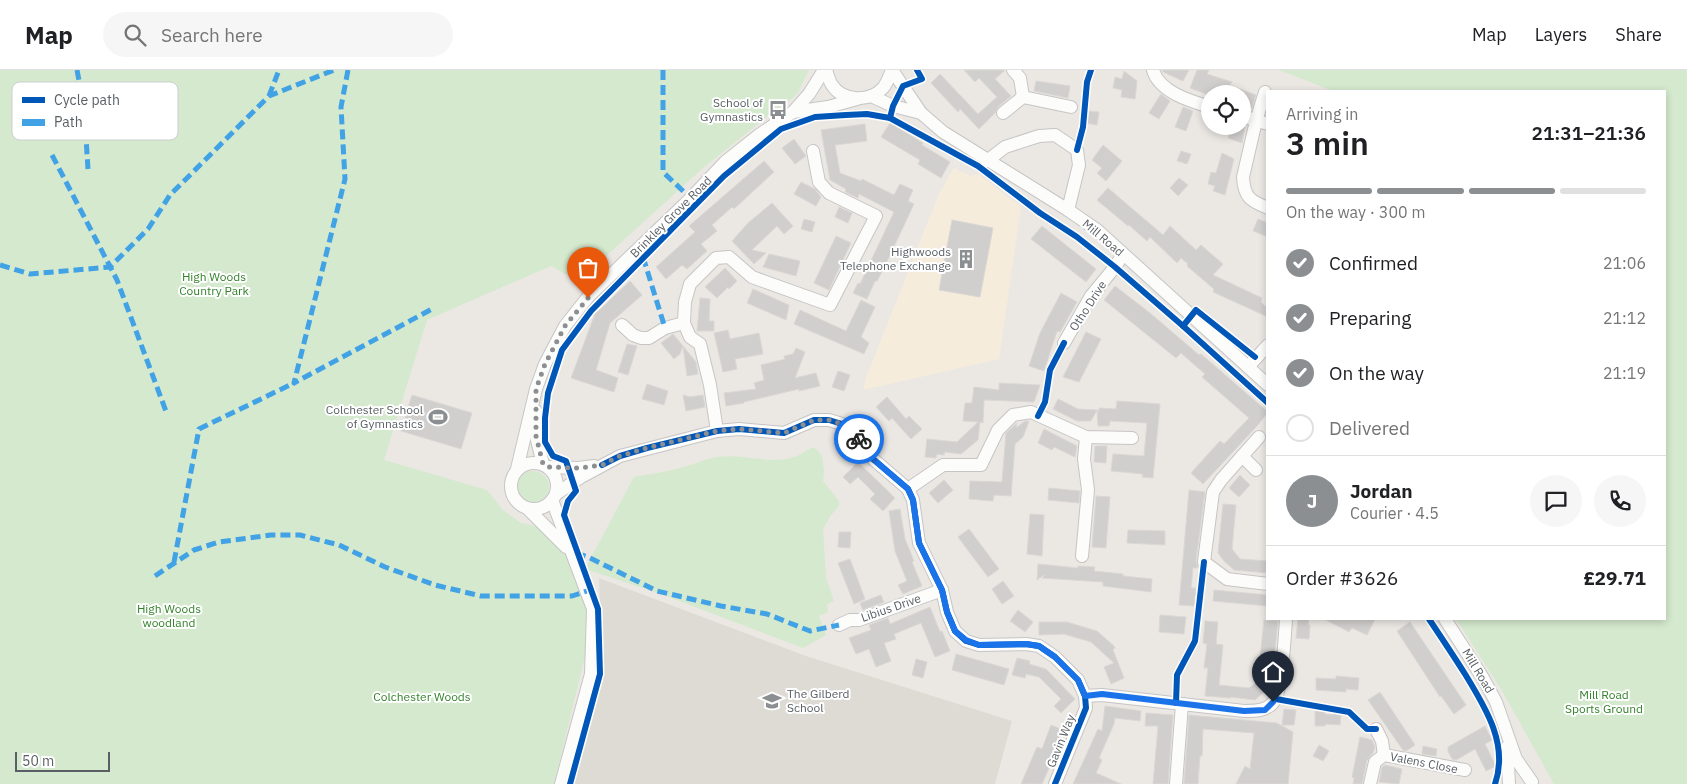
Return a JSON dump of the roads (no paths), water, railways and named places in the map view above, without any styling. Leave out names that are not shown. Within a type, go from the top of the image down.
[{"type":"street","points":[[825,70],[831,84],[846,96],[857,99],[871,96]]},
{"type":"street","name":"Brinkley Grove Road","points":[[518,469],[536,389],[545,364],[565,326],[588,298],[690,199],[725,162],[759,135],[793,112],[809,94],[825,70]]},
{"type":"street","name":"Mill Road","points":[[871,96],[882,89],[888,81],[892,70]]},
{"type":"street","name":"Mill Road","points":[[892,70],[921,113],[943,132],[1097,230],[1266,383]]},
{"type":"street","points":[[1013,70],[1020,78],[1023,97]]},
{"type":"street","points":[[1153,70],[1160,83],[1169,90],[1201,103]]},
{"type":"street","points":[[1265,92],[1262,123],[1243,177],[1243,186],[1249,199],[1266,207]]},
{"type":"street","name":"Mill Road","points":[[871,96],[893,106],[921,113]]},
{"type":"street","points":[[1023,97],[1072,107]]},
{"type":"street","points":[[1003,113],[1023,97]]},
{"type":"street","name":"Brinkley Grove Road","points":[[793,112],[828,107],[857,99]]},
{"type":"street","points":[[987,161],[1005,147],[1039,136],[1055,135],[1077,150],[1078,165],[1068,210]]},
{"type":"street","points":[[717,431],[710,385],[700,344],[690,337],[684,323],[690,284],[716,258],[729,257],[752,278],[830,305],[876,216],[829,193],[819,182],[813,151]]},
{"type":"street","name":"Otho Drive","points":[[1064,343],[1091,296],[1115,267],[1123,254]]},
{"type":"street","points":[[622,325],[633,335],[649,338],[665,328],[684,323]]},
{"type":"street","points":[[1248,366],[1266,347]]},
{"type":"street","name":"Brinkley Grove Road","points":[[536,389],[536,436],[546,466]]},
{"type":"street","points":[[908,489],[943,465],[982,464],[998,430],[1014,415],[1031,412],[1086,437],[1132,438]]},
{"type":"street","points":[[528,509],[539,509],[546,506],[554,497],[602,465],[620,456],[647,448],[717,431],[739,429],[784,433],[814,420],[829,420],[842,424],[854,434],[873,459],[908,489],[913,500],[919,543],[942,590],[947,612],[955,631],[966,640],[979,645],[1026,644],[1039,646],[1055,657],[1078,680],[1085,696],[1102,694],[1244,711],[1265,710],[1276,699],[1286,620]]},
{"type":"street","points":[[1082,556],[1088,490],[1084,459],[1086,437]]},
{"type":"street","points":[[1259,437],[1221,480],[1213,492],[1204,562],[1227,579],[1266,584]]},
{"type":"street","points":[[1242,456],[1256,470]]},
{"type":"street","points":[[574,557],[556,536],[512,495],[510,487],[512,479],[518,469],[524,464],[532,462],[546,466],[579,468],[602,465]]},
{"type":"street","points":[[546,466],[556,478],[557,486],[554,497],[593,609],[591,674],[561,784]]},
{"type":"street","name":"Libius Drive","points":[[845,618],[859,620],[942,590]]},
{"type":"street","name":"Mill Road","points":[[1446,620],[1496,702],[1516,759],[1533,783]]},
{"type":"street","name":"Gavin Way","points":[[1055,784],[1086,708],[1085,696]]},
{"type":"street","points":[[1176,784],[1182,704]]},
{"type":"street","name":"Mill Road","points":[[1504,726],[1509,762],[1509,784]]},
{"type":"street","name":"Valens Close","points":[[1376,729],[1382,741],[1384,755]]},
{"type":"street","name":"Valens Close","points":[[1370,784],[1375,762],[1384,755],[1465,770]]},
{"type":"street","points":[[1517,784],[1533,783]]},
{"type":"place","name":"School of Gymnastics","points":[[778,110]]},
{"type":"place","name":"Highwoods Telephone Exchange","points":[[966,259]]},
{"type":"place","name":"Colchester School of Gymnastics","points":[[438,417]]},
{"type":"place","name":"The Gilberd School","points":[[772,701]]},
{"type":"park label","name":"High Woods Country Park","points":[[214,284]]},
{"type":"park label","name":"High Woods woodland","points":[[169,616]]},
{"type":"park label","name":"Colchester Woods","points":[[422,697]]},
{"type":"park label","name":"Mill Road Sports Ground","points":[[1604,702]]}]
